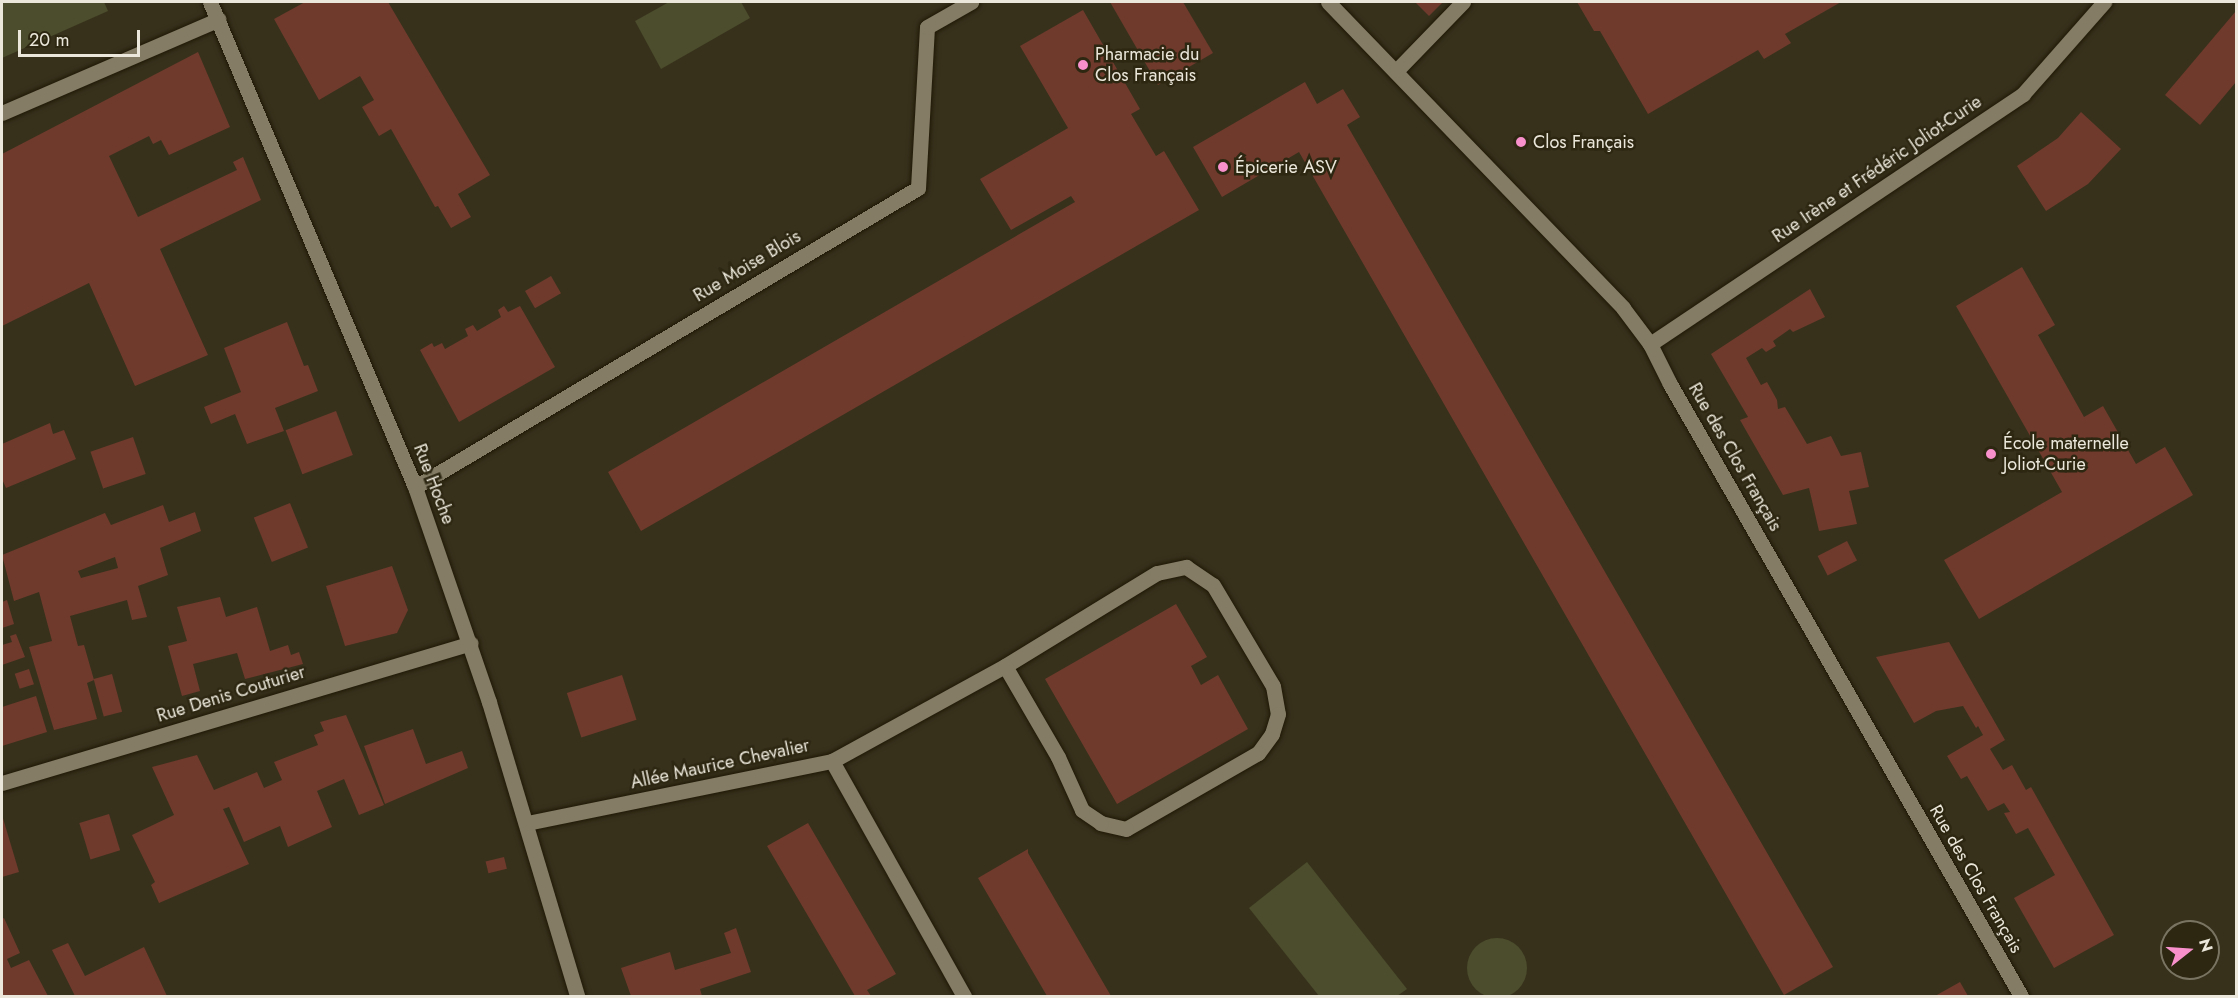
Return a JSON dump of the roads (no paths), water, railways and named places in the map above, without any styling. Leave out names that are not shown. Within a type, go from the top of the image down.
[{"type":"street","name":"Rue Hoche","points":[[210,2],[415,487],[471,643],[527,823],[577,996]]},
{"type":"street","name":"Rue Moise Blois","points":[[415,487],[918,188],[927,27],[971,2]]},
{"type":"street","name":"Rue des Clos Français","points":[[1328,2],[1623,308],[1650,345],[2021,996]]},
{"type":"street","points":[[1396,70],[1463,2]]},
{"type":"street","name":"Rue Irène et Frédéric Joliot-Curie","points":[[1650,345],[2023,94],[2104,2]]},
{"type":"street","points":[[2,113],[219,19]]},
{"type":"street","points":[[832,761],[1005,666],[1157,573],[1186,567],[1213,585],[1273,686],[1278,714],[1272,734],[1258,753],[1126,829],[1101,823],[1082,810],[1058,756],[1005,666]]},
{"type":"street","name":"Rue Denis Couturier","points":[[2,783],[471,643]]},
{"type":"street","name":"Allée Maurice Chevalier","points":[[527,823],[832,761],[964,996]]},
{"type":"place","name":"Pharmacie du Clos Français","points":[[1083,65]]},
{"type":"place","name":"Clos Français","points":[[1521,142]]},
{"type":"place","name":"Épicerie ASV","points":[[1223,167]]},
{"type":"place","name":"École maternelle Joliot-Curie","points":[[1991,454]]}]
